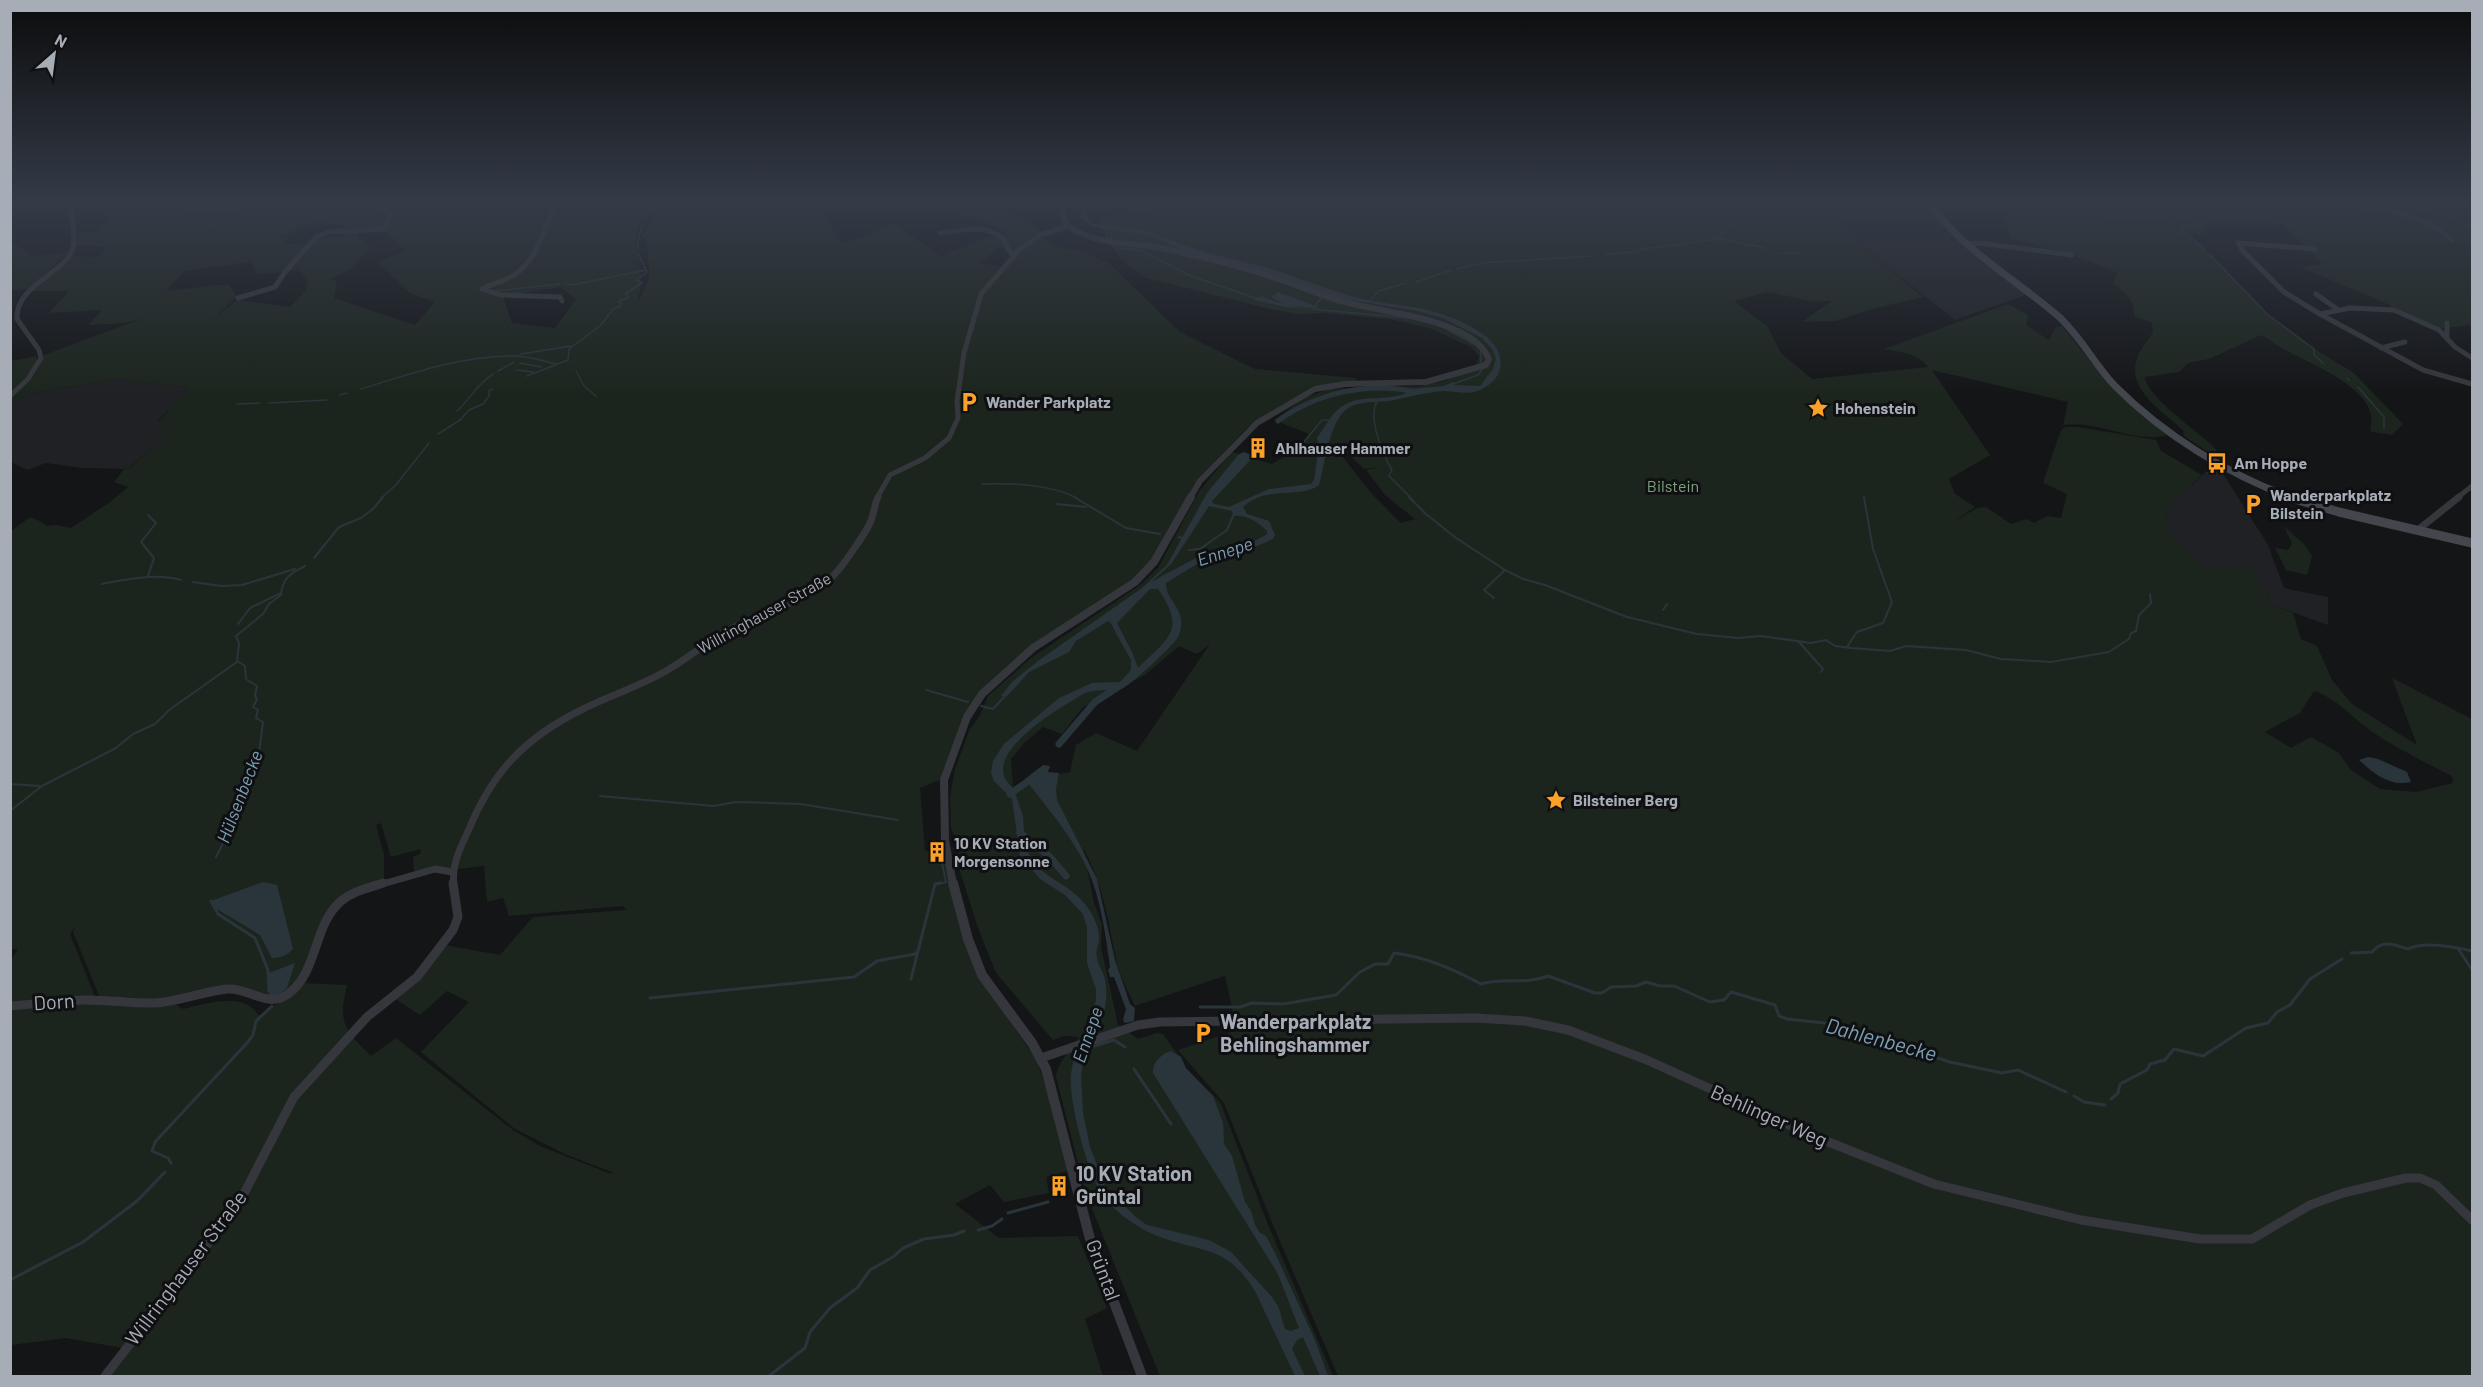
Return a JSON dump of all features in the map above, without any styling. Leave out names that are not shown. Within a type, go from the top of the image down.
[{"type":"main road","points":[[1994,266],[2061,319],[2104,374],[2125,395],[2217,463],[2254,483],[2298,500],[2342,513],[2472,543]]},
{"type":"street","points":[[10,396],[28,379],[41,358],[39,350],[22,330],[15,313],[16,307],[19,300],[57,266]]},
{"type":"street","points":[[238,298],[275,287],[291,266]]},
{"type":"street","points":[[524,266],[520,271],[482,289],[496,294],[560,297],[562,301]]},
{"type":"street","name":"Willringhauser Straße","points":[[105,1377],[238,1205],[294,1097],[366,1017],[417,977],[453,930],[458,917],[452,872],[481,799],[507,763],[550,727],[581,710],[663,673],[736,626],[781,607],[835,574],[870,523],[876,500],[890,475],[925,458],[949,438],[958,418],[957,401],[975,309],[988,284],[1005,266]]},
{"type":"street","name":"Grüntal","points":[[1142,1377],[1096,1256],[1055,1099],[1041,1058],[982,975],[960,915],[945,840],[944,780],[954,750],[975,703],[990,685],[1034,648],[1135,582],[1149,569],[1200,481],[1257,423],[1315,389],[1345,384],[1426,382],[1486,366],[1489,362],[1489,357],[1481,345],[1452,327],[1413,314],[1360,306],[1323,296],[1235,266]]},
{"type":"street","points":[[2259,266],[2284,292],[2320,315],[2423,370],[2472,384]]},
{"type":"street","points":[[2316,294],[2337,309]]},
{"type":"street","points":[[2320,315],[2337,309],[2394,310],[2445,335],[2455,347],[2472,358]]},
{"type":"street","points":[[2445,335],[2447,323]]},
{"type":"street","points":[[2381,348],[2405,342]]},
{"type":"street","points":[[2419,529],[2472,486]]},
{"type":"street","name":"Dorn","points":[[10,1006],[98,1000],[154,1003],[175,1001],[226,989],[246,990],[268,1000],[277,1000],[290,993],[302,980],[330,913],[342,900],[356,892],[414,873],[435,869],[452,872]]},
{"type":"street","name":"Behlinger Weg","points":[[1041,1058],[1138,1025],[1171,1021],[1429,1018],[1525,1021],[1568,1030],[1647,1060],[1816,1137],[1934,1185],[2082,1221],[2200,1239],[2252,1239],[2310,1204],[2343,1193],[2406,1178],[2420,1178],[2436,1185],[2472,1220]]},
{"type":"shaded area","points":[[1886,266],[1989,266],[2026,295],[1955,320]]},
{"type":"shaded area","points":[[116,379],[190,388],[158,421],[166,435],[128,469],[83,468],[46,463],[27,470],[11,462],[10,405],[28,394]]},
{"type":"shaded area","points":[[2213,465],[2222,472],[2268,545],[2284,588],[2328,597],[2328,625],[2272,605],[2268,594],[2260,588],[2251,568],[2202,568],[2164,524],[2172,504]]},
{"type":"green space","points":[[11,266],[54,266],[29,289],[11,290]]},
{"type":"green space","points":[[59,266],[224,266],[184,271],[166,291],[228,284],[236,298],[213,319],[237,300],[290,307],[307,289],[307,280],[298,270],[286,272],[292,266],[354,266],[330,280],[335,280],[337,284],[334,298],[415,325],[435,302],[410,293],[381,266],[640,266],[641,288],[637,302],[647,284],[649,266],[1112,266],[1180,332],[1255,369],[1356,378],[1358,382],[1308,390],[1247,428],[1202,475],[1153,563],[1132,581],[1046,636],[987,685],[963,721],[942,779],[920,788],[925,851],[944,850],[959,925],[979,976],[1037,1061],[1055,1115],[1068,1171],[1046,1177],[1049,1193],[1004,1202],[990,1185],[955,1204],[999,1238],[1078,1236],[1107,1308],[1085,1319],[1103,1376],[103,1376],[123,1348],[66,1338],[11,1345],[11,1007],[82,1001],[173,1003],[183,1009],[213,1002],[234,1001],[244,1003],[258,1015],[264,1015],[302,983],[347,985],[343,1009],[346,1025],[349,1032],[371,1056],[396,1038],[513,1130],[540,1146],[611,1174],[612,1172],[567,1155],[515,1129],[421,1052],[469,1002],[447,991],[420,1015],[394,998],[417,979],[445,945],[500,955],[533,917],[626,910],[623,906],[509,916],[503,898],[487,902],[484,866],[457,869],[466,837],[491,788],[509,764],[530,745],[575,717],[668,672],[742,625],[740,623],[733,626],[665,670],[576,711],[551,725],[530,741],[496,775],[483,795],[452,868],[414,872],[413,857],[420,854],[421,849],[391,857],[381,823],[376,825],[384,855],[384,882],[356,890],[335,903],[300,979],[283,996],[274,999],[247,989],[227,988],[155,1001],[100,998],[73,932],[76,926],[70,934],[96,999],[11,1004],[11,960],[18,949],[10,949],[11,531],[30,517],[47,526],[57,525],[71,528],[110,502],[128,487],[114,482],[124,469],[129,469],[165,435],[158,422],[189,388],[116,379],[28,394],[11,405],[10,398],[34,375],[44,355],[141,319],[126,323],[88,325],[102,310],[49,313],[69,291],[30,291]],"holes":[[[561,287],[576,299],[555,328],[512,323],[503,296]]]},
{"type":"green space","points":[[253,266],[290,266],[284,272],[256,274]]},
{"type":"green space","name":"Bilstein","points":[[1129,266],[1885,266],[1923,297],[1869,310],[1836,321],[1802,322],[1831,301],[1815,302],[1768,292],[1734,301],[1767,326],[1781,353],[1812,379],[1928,367],[1914,356],[1884,349],[2008,304],[2028,315],[2026,325],[2049,340],[2056,327],[2062,326],[2111,387],[2168,435],[2142,437],[2076,424],[2063,425],[2068,402],[1932,370],[1990,455],[1949,479],[1955,494],[1975,507],[1953,522],[1977,508],[1986,507],[2011,524],[2027,519],[2034,523],[2047,516],[2061,518],[2067,494],[2043,483],[2061,430],[2065,427],[2078,427],[2156,440],[2161,451],[2202,475],[2172,504],[2164,524],[2202,568],[2252,568],[2260,588],[2268,594],[2272,605],[2293,613],[2301,639],[2317,646],[2332,680],[2352,704],[2417,745],[2392,678],[2472,719],[2472,1376],[1338,1376],[1224,1103],[1178,1050],[1237,1030],[1225,976],[1135,1006],[1119,971],[1100,888],[1083,848],[1094,903],[1102,925],[1101,947],[1118,1025],[1138,1039],[1157,1033],[1163,1034],[1179,1056],[1179,1065],[1221,1104],[1269,1227],[1333,1376],[1160,1376],[1086,1194],[1056,1077],[1062,1061],[1079,1037],[1065,1036],[1053,1040],[996,973],[978,928],[960,871],[958,842],[951,829],[950,797],[955,769],[969,731],[980,715],[988,696],[1031,658],[1139,586],[1158,568],[1200,490],[1232,452],[1272,464],[1297,449],[1309,434],[1274,420],[1304,398],[1329,389],[1420,386],[1445,381],[1451,377],[1475,371],[1479,356],[1471,347],[1429,328],[1389,319],[1323,313],[1299,314],[1270,309],[1146,278]],"holes":[[[1345,451],[1364,469],[1380,467],[1366,470],[1385,495],[1415,519],[1401,523],[1372,494],[1342,456]],[[1210,644],[1137,751],[1096,733],[1076,745],[1070,772],[1059,774],[1058,778],[1038,773],[1013,787],[1011,759],[1023,744],[1043,727],[1062,734],[1083,707],[1145,675],[1179,646],[1197,654]],[[2314,691],[2337,703],[2381,738],[2452,776],[2453,783],[2416,792],[2380,789],[2351,770],[2339,753],[2311,737],[2291,748],[2265,732],[2300,713]]]},
{"type":"green space","points":[[2100,266],[2223,266],[2267,314],[2321,353],[2354,373],[2403,424],[2392,435],[2372,432],[2370,430],[2371,416],[2357,392],[2329,373],[2261,335],[2209,359],[2188,363],[2179,372],[2145,377],[2154,394],[2213,446],[2227,465],[2184,436],[2183,430],[2147,398],[2141,388],[2136,378],[2135,368],[2139,353],[2153,332],[2152,323],[2134,316],[2131,301],[2113,283],[2118,273]]},
{"type":"green space","points":[[2472,266],[2472,325],[2438,329],[2395,310],[2390,305],[2300,267]]},
{"type":"green space","points":[[37,356],[31,372],[11,394],[11,361]]},
{"type":"green space","points":[[2284,526],[2306,546],[2312,556],[2307,575],[2286,570],[2275,548],[2288,550],[2292,544]]},
{"type":"water","name":"Ennepe","points":[[1233,266],[1260,266],[1347,295],[1444,315],[1475,329],[1492,342],[1500,359],[1498,375],[1485,388],[1474,392],[1424,393],[1389,401],[1366,402],[1350,407],[1337,421],[1333,431],[1319,485],[1303,491],[1262,496],[1243,507],[1247,514],[1269,521],[1275,535],[1273,539],[1248,550],[1197,564],[1166,583],[1169,596],[1181,619],[1178,637],[1169,648],[1126,687],[1085,693],[1047,717],[1019,740],[1009,752],[1004,764],[1004,776],[1017,791],[1015,793],[1023,816],[1024,833],[1029,836],[1024,838],[1033,861],[1049,876],[1076,894],[1093,915],[1097,925],[1099,940],[1096,956],[1105,979],[1105,1004],[1102,1020],[1091,1044],[1094,1046],[1089,1048],[1081,1076],[1083,1113],[1090,1147],[1106,1188],[1147,1225],[1209,1240],[1231,1252],[1271,1296],[1278,1306],[1285,1329],[1291,1331],[1299,1328],[1278,1274],[1153,1073],[1158,1059],[1171,1051],[1181,1057],[1186,1068],[1213,1096],[1223,1123],[1224,1144],[1232,1156],[1245,1202],[1251,1211],[1255,1225],[1260,1233],[1266,1236],[1275,1253],[1315,1340],[1328,1376],[1320,1376],[1303,1337],[1297,1340],[1292,1349],[1305,1376],[1295,1376],[1255,1291],[1233,1264],[1211,1252],[1148,1232],[1114,1208],[1098,1187],[1080,1137],[1071,1086],[1075,1055],[1096,1000],[1096,989],[1087,963],[1087,928],[1083,914],[1065,895],[1040,879],[1020,855],[1012,799],[994,781],[991,773],[993,761],[1004,744],[1059,698],[1092,683],[1120,682],[1131,670],[1131,660],[1108,621],[1076,641],[1069,652],[1029,672],[1007,696],[1001,696],[1012,682],[1038,661],[1142,588],[1167,565],[1207,493],[1239,454],[1244,452],[1254,456],[1212,501],[1214,504],[1229,507],[1269,489],[1311,484],[1314,480],[1319,446],[1317,438],[1332,416],[1344,405],[1359,400],[1392,397],[1408,392],[1410,389],[1444,386],[1453,382],[1455,385],[1480,386],[1493,369],[1496,359],[1493,350],[1482,338],[1443,318],[1417,311],[1339,298]],"holes":[[[1209,506],[1232,511],[1233,516],[1252,519],[1267,531],[1267,534],[1247,546],[1194,559],[1151,582],[1172,563]],[[1150,589],[1158,589],[1171,615],[1170,633],[1158,649],[1138,668],[1117,623]]]},
{"type":"water","points":[[1278,292],[1319,306],[1315,308],[1286,305],[1313,309],[1285,307],[1254,300],[1261,296],[1285,305],[1271,297]]},
{"type":"water","points":[[2368,757],[2407,772],[2411,782],[2396,783],[2383,778],[2359,760]]},
{"type":"water","points":[[1043,765],[1050,766],[1048,772],[1059,773],[1056,789],[1057,800],[1097,879],[1115,960],[1130,1004],[1135,1008],[1134,1021],[1125,1023],[1123,1020],[1126,1009],[1114,977],[1110,977],[1108,970],[1110,967],[1101,912],[1086,866],[1062,827],[1025,779]]},
{"type":"water","points":[[263,882],[277,885],[293,949],[286,954],[272,958],[260,935],[212,906],[211,901]]},
{"type":"water","points":[[295,963],[287,988],[279,994],[269,996],[269,973]]},
{"type":"waterway","name":"Hülsenbecke","points":[[527,376],[568,360],[569,349],[601,325],[613,309],[621,306],[622,304],[618,302],[629,297],[625,294],[642,283],[636,280],[647,272],[644,266]]},
{"type":"waterway","points":[[1171,266],[1191,276],[1258,299]]},
{"type":"waterway","points":[[1457,269],[1471,266]]},
{"type":"waterway","points":[[2220,266],[2267,314],[2314,349],[2314,355],[2323,363]]},
{"type":"waterway","points":[[565,284],[572,285],[646,270]]},
{"type":"waterway","points":[[1416,282],[1452,270]]},
{"type":"waterway","points":[[1369,302],[1379,291],[1406,283]]},
{"type":"waterway","points":[[495,291],[560,284]]},
{"type":"waterway","points":[[1315,306],[1322,297]]},
{"type":"waterway","points":[[1312,309],[1408,318]]},
{"type":"waterway","points":[[1448,330],[1474,344]]},
{"type":"waterway","points":[[521,354],[571,346]]},
{"type":"waterway","points":[[1481,351],[1481,362]]},
{"type":"waterway","points":[[361,389],[437,366],[475,359],[520,356],[556,364]]},
{"type":"waterway","points":[[498,371],[514,362]]},
{"type":"waterway","points":[[520,363],[541,367]]},
{"type":"waterway","points":[[1453,384],[1478,375],[1483,368]]},
{"type":"waterway","points":[[516,370],[533,372]]},
{"type":"waterway","points":[[576,371],[584,386],[596,396]]},
{"type":"waterway","points":[[457,411],[493,374]]},
{"type":"waterway","points":[[2358,387],[2384,417],[2384,429]]},
{"type":"waterway","points":[[1278,421],[1309,403],[1344,392],[1380,388],[1416,392]]},
{"type":"waterway","name":"Hülsenbecke","points":[[438,434],[460,420],[469,410],[483,404],[489,396],[489,391],[493,389]]},
{"type":"waterway","points":[[340,395],[347,393]]},
{"type":"waterway","points":[[269,403],[327,400]]},
{"type":"waterway","points":[[1378,400],[1375,407],[1375,426],[1392,470],[1389,476],[1411,498]]},
{"type":"waterway","points":[[237,404],[259,403]]},
{"type":"waterway","points":[[1289,455],[1299,448],[1322,420],[1330,420]]},
{"type":"waterway","name":"Hülsenbecke","points":[[381,498],[395,486],[429,443]]},
{"type":"waterway","points":[[982,484],[1043,487],[1077,498]]},
{"type":"waterway","name":"Hülsenbecke","points":[[314,558],[339,527],[361,518],[383,497]]},
{"type":"waterway","points":[[1074,497],[1126,528],[1160,534]]},
{"type":"waterway","points":[[1409,497],[1456,538],[1505,570]]},
{"type":"waterway","points":[[1847,647],[1857,632],[1883,623],[1892,602],[1873,549],[1864,497]]},
{"type":"waterway","points":[[1057,504],[1086,507]]},
{"type":"waterway","points":[[148,515],[156,523],[141,542],[154,558],[148,576]]},
{"type":"waterway","name":"Ennepe","points":[[1189,550],[1200,549],[1227,530],[1233,516]]},
{"type":"waterway","name":"Hülsenbecke","points":[[216,857],[235,820],[240,791],[249,767],[259,753],[263,722],[256,718],[258,710],[253,707],[257,699],[255,696],[257,686],[246,679],[245,666],[237,661],[239,643],[236,636],[263,614],[269,604],[281,595],[283,584],[288,577],[305,566]]},
{"type":"waterway","points":[[193,582],[221,586],[242,585],[295,569]]},
{"type":"waterway","points":[[1494,598],[1484,590],[1505,570]]},
{"type":"waterway","points":[[1505,570],[1523,579],[1545,585],[1627,617],[1697,634],[1738,638],[1761,636],[1811,643],[1826,640],[1835,646],[1890,651],[1906,646],[1966,650],[2001,659],[2051,662],[2109,652],[2129,639],[2131,633],[2136,631],[2139,615],[2151,603],[2150,594]]},
{"type":"waterway","points":[[102,584],[151,577],[181,580]]},
{"type":"waterway","points":[[238,624],[250,608],[281,593]]},
{"type":"waterway","points":[[1663,610],[1667,604]]},
{"type":"waterway","points":[[1799,642],[1823,669],[1821,672]]},
{"type":"waterway","points":[[10,811],[42,786],[116,748],[133,734],[155,724],[169,710],[237,662]]},
{"type":"waterway","points":[[1059,744],[1095,702],[1121,685]]},
{"type":"waterway","points":[[926,690],[968,702]]},
{"type":"waterway","points":[[981,706],[993,709],[1005,696]]},
{"type":"waterway","points":[[1010,794],[1027,782]]},
{"type":"waterway","points":[[10,784],[40,786]]},
{"type":"waterway","points":[[600,796],[714,806],[736,802],[801,804],[898,820]]},
{"type":"waterway","points":[[234,832],[239,822],[236,819]]},
{"type":"waterway","points":[[1020,833],[1050,857],[1066,876]]},
{"type":"waterway","points":[[954,849],[1019,841]]},
{"type":"waterway","points":[[935,885],[946,882],[941,858]]},
{"type":"waterway","points":[[918,951],[935,884],[940,883]]},
{"type":"waterway","name":"Hülsenbecke","points":[[211,901],[218,914],[255,938],[268,970],[269,991]]},
{"type":"waterway","name":"Dahlenbecke","points":[[2351,953],[2372,952],[2385,944],[2408,949],[2431,945],[2472,951]]},
{"type":"waterway","points":[[2459,950],[2472,970]]},
{"type":"waterway","points":[[650,998],[854,977],[877,961],[915,954],[918,951]]},
{"type":"waterway","points":[[911,979],[918,951]]},
{"type":"waterway","name":"Dahlenbecke","points":[[1200,1007],[1240,1007],[1252,1003],[1283,1004],[1336,995],[1360,972],[1375,964],[1388,964],[1394,953],[1439,964],[1481,984],[1540,979],[1548,976],[1595,993],[1602,993],[1611,987],[1636,986],[1646,982],[1660,986],[1674,986],[1710,1002],[1724,1000],[1731,992],[1775,1005],[1779,1016],[1787,1019],[1834,1024],[1950,1062],[2002,1073],[2018,1070],[2066,1092]]},
{"type":"waterway","name":"Dahlenbecke","points":[[2111,1099],[2118,1093],[2120,1084],[2147,1070],[2150,1064],[2165,1060],[2174,1049],[2203,1056],[2246,1028],[2268,1023],[2277,1012],[2290,1005],[2310,979],[2342,959]]},
{"type":"waterway","name":"Hülsenbecke","points":[[171,1163],[168,1158],[152,1151],[155,1142],[247,1043],[253,1035],[256,1021],[272,1006]]},
{"type":"waterway","name":"Ennepe","points":[[1094,1046],[1114,1040],[1125,1047]]},
{"type":"waterway","points":[[1134,1069],[1171,1124]]},
{"type":"waterway","name":"Dahlenbecke","points":[[2074,1096],[2084,1102],[2105,1105]]},
{"type":"waterway","name":"Hülsenbecke","points":[[10,1280],[83,1242],[137,1201],[165,1172]]},
{"type":"waterway","points":[[1008,1213],[1048,1202]]},
{"type":"waterway","points":[[978,1230],[992,1226],[1002,1219]]},
{"type":"waterway","points":[[769,1376],[805,1348],[810,1332],[830,1308],[857,1288],[870,1270],[893,1257],[903,1248],[924,1239],[954,1235],[964,1231]]},
{"type":"place","name":"Wander Parkplatz","points":[[969,402]]},
{"type":"place","name":"Hohenstein","points":[[1818,408]]},
{"type":"place","name":"Ahlhauser Hammer","points":[[1258,448]]},
{"type":"place","name":"Am Hoppe","points":[[2217,463]]},
{"type":"place","name":"Wanderparkplatz Bilstein","points":[[2253,504]]},
{"type":"place","name":"Bilsteiner Berg","points":[[1556,800]]},
{"type":"place","name":"10 KV Station Morgensonne","points":[[937,852]]},
{"type":"place","name":"Wanderparkplatz Behlingshammer","points":[[1203,1033]]},
{"type":"place","name":"10 KV Station Grüntal","points":[[1059,1186]]}]
